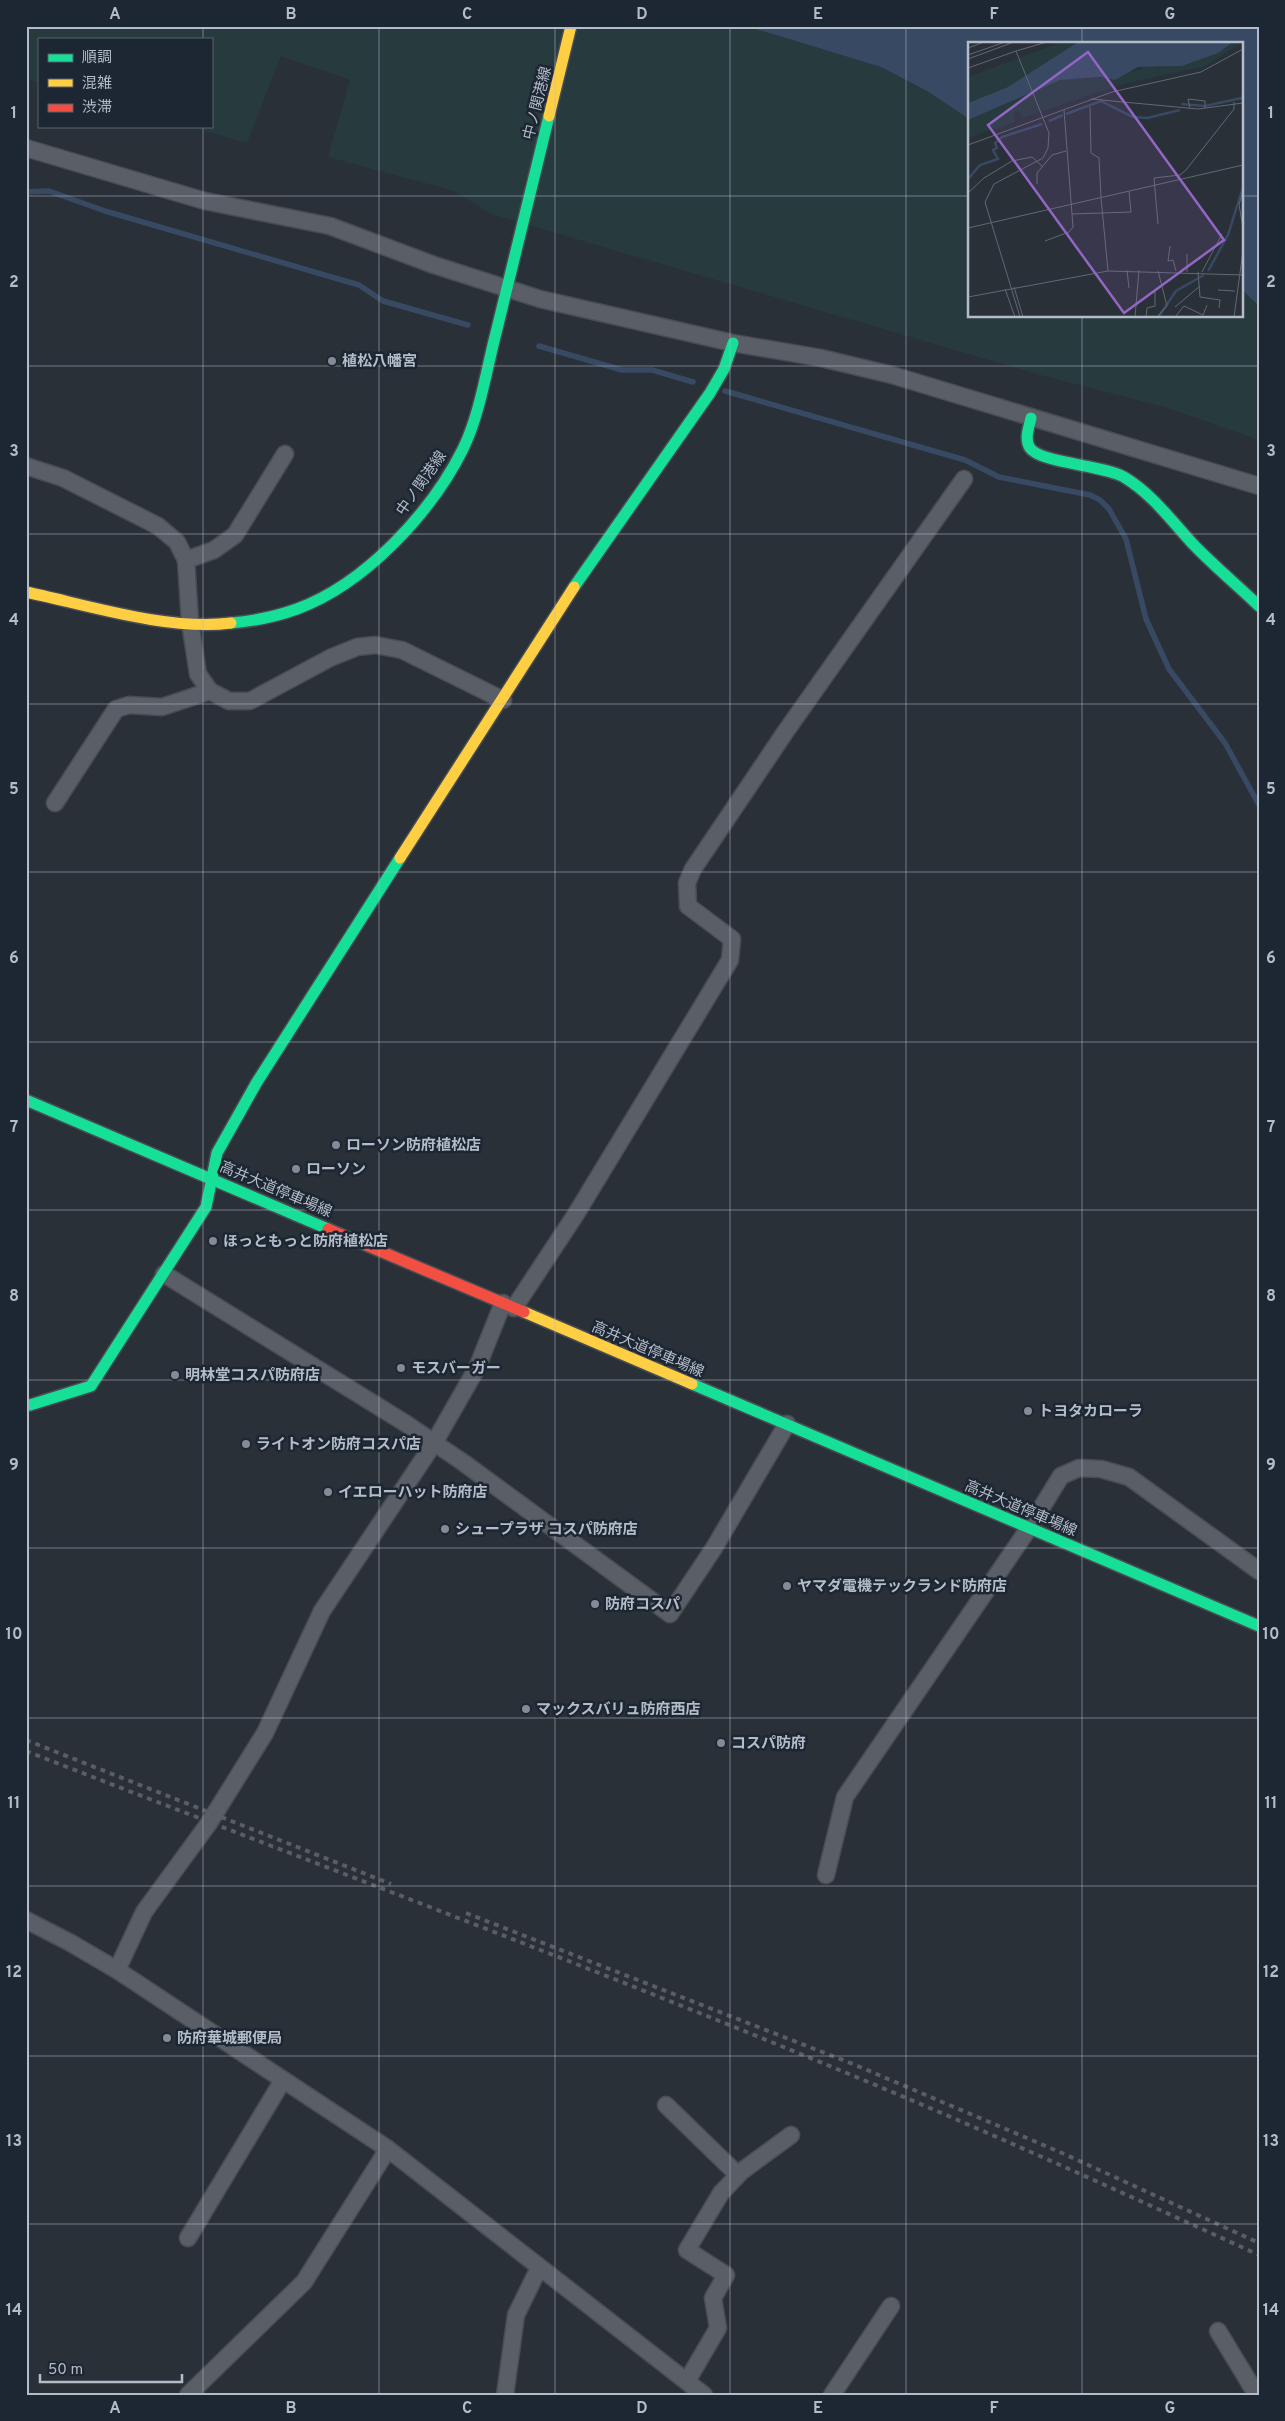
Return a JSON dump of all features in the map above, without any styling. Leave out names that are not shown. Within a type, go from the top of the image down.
[{"type":"main road","name":"中ノ関港線","points":[[26,592],[190,622],[225,624],[260,619],[305,605],[338,589],[400,538],[439,489],[463,449],[480,397],[508,289],[515,252],[571,26]]},
{"type":"main road","points":[[26,1404],[30,1405],[91,1386],[206,1206],[217,1153],[257,1082],[567,598],[710,393],[724,369],[733,343]]},
{"type":"main road","points":[[1031,418],[1027,438],[1030,448],[1040,456],[1101,468],[1122,476],[1145,492],[1166,512],[1192,543],[1259,606]]},
{"type":"main road","name":"高井大道停車場線","points":[[26,1100],[1259,1626]]},
{"type":"street","points":[[26,148],[206,201],[330,226],[396,249],[434,265],[540,299],[733,343],[821,358],[874,371],[1259,486]]},
{"type":"street","points":[[392,232],[396,249]]},
{"type":"street","points":[[186,560],[214,550],[235,535],[285,454]]},
{"type":"street","points":[[26,466],[63,478],[158,526],[177,542],[186,560],[190,622],[198,674],[210,691],[229,701],[250,701],[330,658],[357,647],[375,645],[402,650],[503,700]]},
{"type":"street","points":[[117,1970],[144,1912],[209,1822],[264,1733],[322,1611],[434,1443],[477,1368],[508,1306],[576,1214],[730,960],[732,939],[688,906],[687,883],[693,869],[786,731],[964,479]]},
{"type":"street","points":[[55,803],[116,709],[129,705],[162,707],[210,691]]},
{"type":"street","points":[[164,1274],[434,1443],[670,1614],[732,1519],[738,1505],[787,1424]]},
{"type":"street","points":[[826,1875],[845,1797],[1029,1528],[1062,1476],[1079,1468],[1101,1469],[1129,1477],[1259,1571]]},
{"type":"street","points":[[26,1920],[117,1970],[388,2149],[704,2395]]},
{"type":"street","points":[[188,2238],[283,2080]]},
{"type":"street","points":[[666,2105],[738,2175]]},
{"type":"street","points":[[687,2381],[718,2328],[712,2298],[726,2275],[687,2250],[721,2193],[738,2175],[791,2135]]},
{"type":"street","points":[[188,2395],[304,2282],[388,2149]]},
{"type":"street","points":[[505,2395],[516,2315],[539,2268]]},
{"type":"street","points":[[832,2395],[891,2306]]},
{"type":"street","points":[[1218,2331],[1250,2388]]},
{"type":"green space","points":[[26,26],[746,26],[881,67],[927,91],[968,118],[968,318],[1242,318],[1242,290],[1259,306],[1259,440],[1168,408],[1037,374],[491,214],[454,191],[328,157],[350,80],[281,56],[247,143],[195,128],[212,128],[212,38],[38,38],[38,83],[26,79]]},
{"type":"water","points":[[746,26],[1259,26],[1259,306],[1242,290],[1242,42],[968,42],[968,118],[927,91],[881,67]]},
{"type":"waterway","points":[[26,192],[49,191],[105,211],[359,285],[383,301],[468,325]]},
{"type":"waterway","points":[[539,346],[622,370],[652,370],[693,382]]},
{"type":"waterway","points":[[725,391],[965,460],[999,477],[1090,495],[1100,500],[1109,509],[1126,539],[1146,619],[1169,669],[1225,743],[1259,805]]},
{"type":"railway","points":[[26,1740],[391,1884]]},
{"type":"railway","points":[[26,1751],[541,1950],[747,2032],[952,2118],[1259,2255]]},
{"type":"railway","points":[[466,1913],[853,2064],[1062,2153],[1259,2243]]},
{"type":"traffic: fast","points":[[231,623],[264,618],[297,609],[322,598],[347,582],[394,544],[433,497],[449,473],[469,436],[478,407],[549,116]]},
{"type":"traffic: fast","points":[[574,587],[710,393],[724,369],[733,343]]},
{"type":"traffic: fast","points":[[1031,418],[1027,441],[1030,448],[1036,453],[1059,461],[1102,470],[1124,477],[1160,507],[1192,543],[1259,606]]},
{"type":"traffic: fast","points":[[26,1404],[30,1405],[91,1386],[206,1207],[217,1153],[257,1082],[400,858]]},
{"type":"traffic: fast","points":[[26,1100],[328,1229]]},
{"type":"traffic: fast","points":[[692,1384],[1259,1626]]},
{"type":"traffic: slow","points":[[549,116],[571,26]]},
{"type":"traffic: slow","points":[[400,858],[574,587]]},
{"type":"traffic: slow","points":[[26,592],[101,610],[155,620],[181,623],[231,623]]},
{"type":"traffic: slow","points":[[524,1312],[692,1384]]},
{"type":"traffic: jam","points":[[328,1229],[524,1312]]},
{"type":"place","name":"植松八幡宮","points":[[332,361]]},
{"type":"place","name":"ローソン防府植松店","points":[[336,1145]]},
{"type":"place","name":"ローソン","points":[[296,1169]]},
{"type":"place","name":"ほっともっと防府植松店","points":[[213,1241]]},
{"type":"place","name":"モスバーガー","points":[[401,1368]]},
{"type":"place","name":"明林堂コスパ防府店","points":[[175,1375]]},
{"type":"place","name":"トヨタカローラ","points":[[1028,1411]]},
{"type":"place","name":"ライトオン防府コスパ店","points":[[246,1444]]},
{"type":"place","name":"イエローハット防府店","points":[[328,1492]]},
{"type":"place","name":"シュープラザ コスパ防府店","points":[[445,1529]]},
{"type":"place","name":"ヤマダ電機テックランド防府店","points":[[787,1586]]},
{"type":"place","name":"防府コスパ","points":[[595,1604]]},
{"type":"place","name":"マックスバリュ防府西店","points":[[526,1709]]},
{"type":"place","name":"コスパ防府","points":[[721,1743]]},
{"type":"place","name":"防府華城郵便局","points":[[167,2038]]}]
